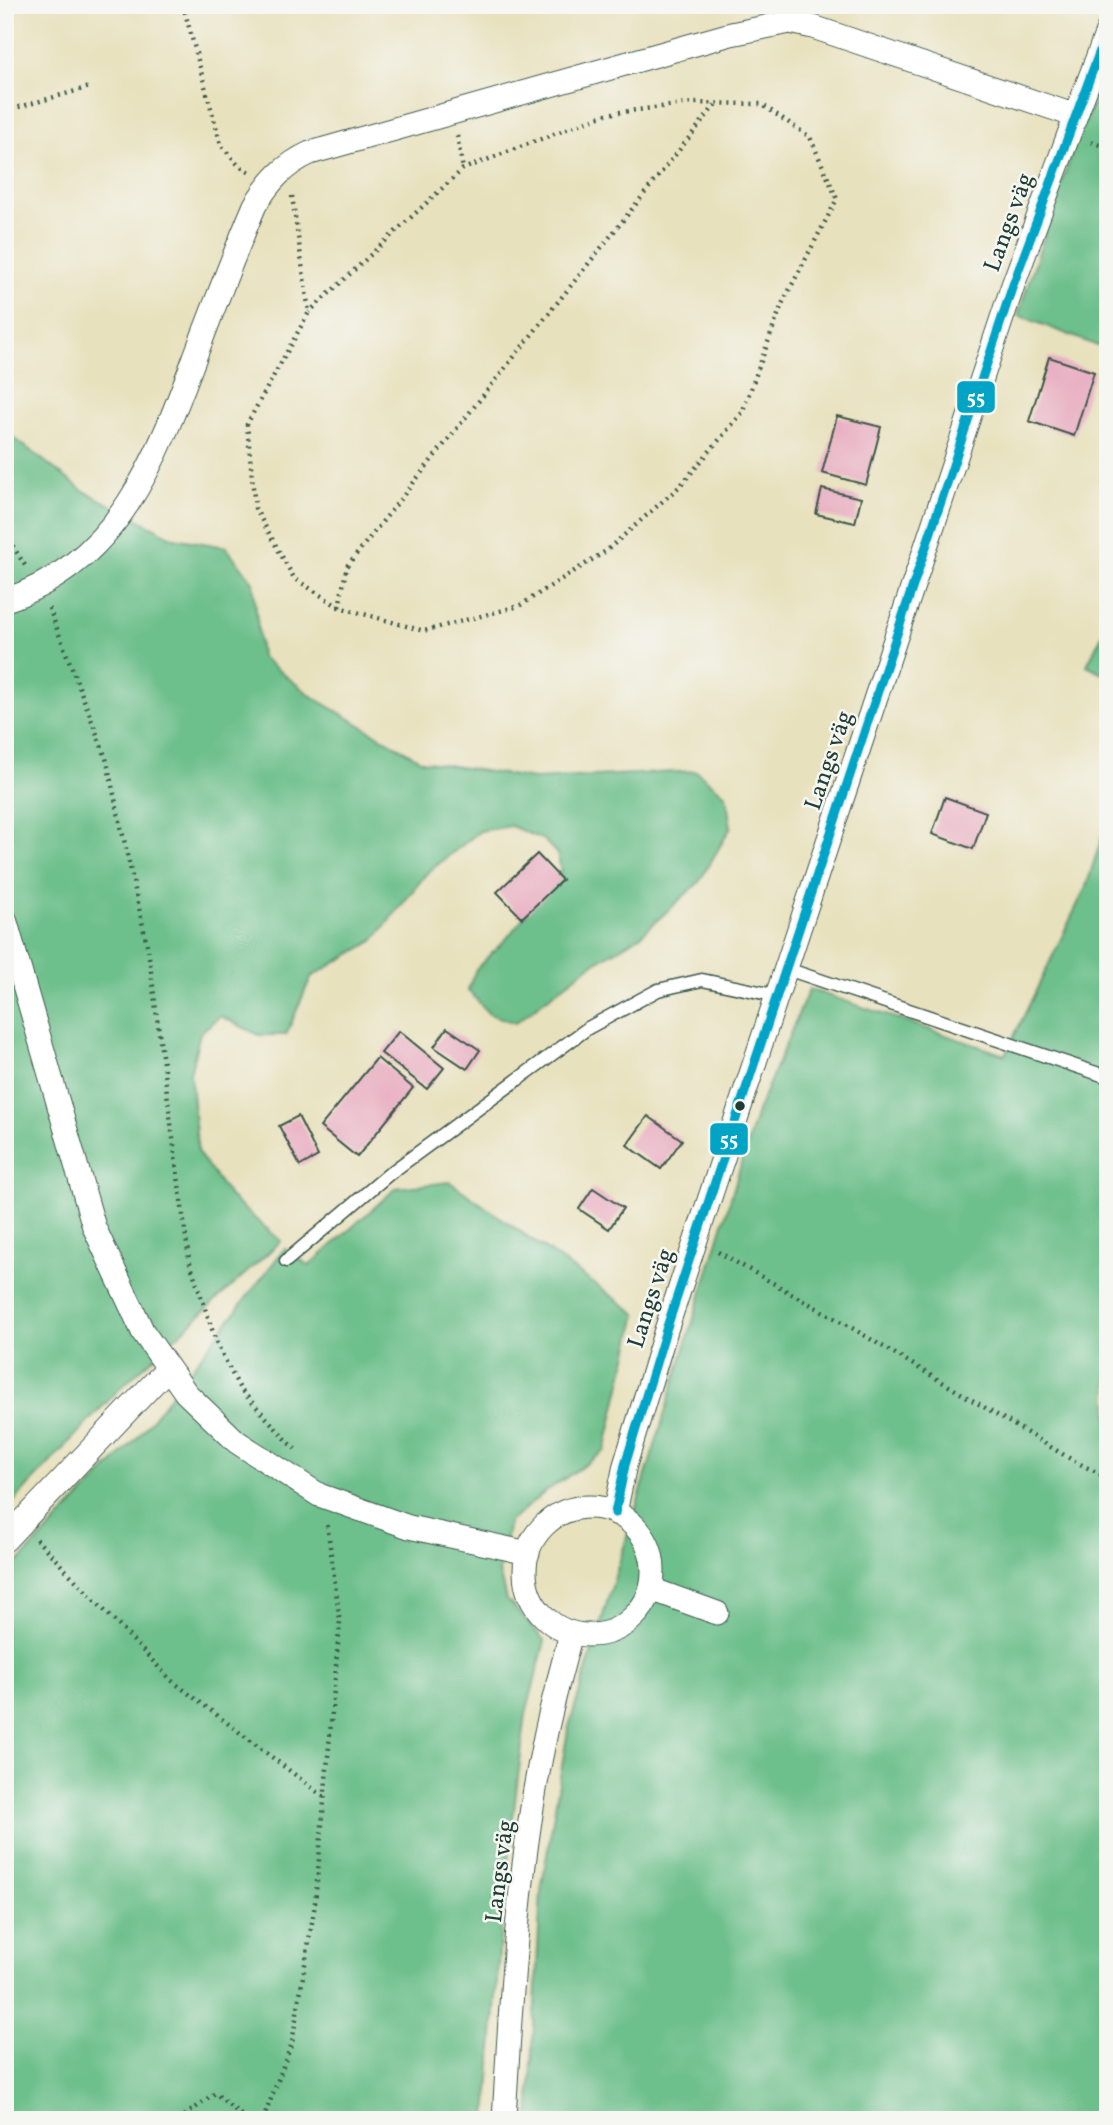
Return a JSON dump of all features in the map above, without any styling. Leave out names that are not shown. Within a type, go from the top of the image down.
[{"type":"street","points":[[5,600],[40,588],[68,571],[102,538],[142,481],[169,426],[255,205],[268,184],[287,164],[310,153],[731,34],[790,22],[813,27],[1073,115]]},
{"type":"street","name":"Langs väg","points":[[615,1513],[625,1465],[696,1240],[1013,285],[1073,115],[1108,29]]},
{"type":"street","points":[[5,919],[94,1227],[144,1332],[186,1393],[237,1442],[319,1495],[409,1527],[528,1553]]},
{"type":"street","points":[[13,1531],[168,1367]]},
{"type":"street","points":[[584,1507],[615,1513],[629,1521],[645,1541],[653,1564],[651,1590],[639,1611],[620,1628],[596,1635],[571,1633],[545,1618],[531,1598],[525,1576],[528,1553],[543,1527],[562,1513],[584,1507]]},
{"type":"street","points":[[651,1590],[717,1613]]},
{"type":"street","name":"Langs väg","points":[[504,2120],[525,1866],[544,1743],[571,1633]]},
{"type":"lane","points":[[787,969],[1108,1077]]},
{"type":"lane","points":[[286,1261],[469,1113],[600,1021],[658,990],[702,980],[778,996]]},
{"type":"path","points":[[183,5],[221,145],[239,166],[268,184]]},
{"type":"path","points":[[5,111],[90,87]]},
{"type":"path","points":[[692,103],[717,103],[761,104],[810,137],[837,199],[782,304],[742,413],[680,486],[606,551],[519,606],[424,631],[339,607],[294,578],[254,508],[247,424],[309,312],[463,169],[606,114],[692,103]]},
{"type":"path","points":[[339,607],[347,566],[717,103]]},
{"type":"path","points":[[453,113],[463,169]]},
{"type":"path","points":[[287,164],[309,312]]},
{"type":"path","points":[[5,534],[40,588],[106,758],[148,949],[188,1260],[217,1344],[240,1389],[294,1446],[300,1458]]},
{"type":"path","points":[[696,1240],[852,1328],[1074,1461],[1108,1478]]},
{"type":"path","points":[[263,2120],[292,2043],[315,1904],[340,1621],[330,1534],[319,1495]]},
{"type":"path","points":[[13,1531],[171,1680],[324,1797]]},
{"type":"path","points":[[179,2120],[215,2093],[247,2120]]},
{"type":"green space","points":[[1108,71],[1108,350],[1018,315],[1077,137]]},
{"type":"green space","points":[[5,431],[82,490],[174,538],[226,547],[253,582],[261,657],[313,697],[422,761],[534,779],[696,771],[726,795],[731,827],[699,882],[640,936],[588,967],[515,1023],[489,1014],[468,990],[476,969],[507,938],[561,870],[557,854],[544,840],[511,826],[480,831],[427,873],[373,941],[311,977],[286,1035],[259,1035],[220,1016],[200,1033],[190,1073],[198,1153],[230,1197],[281,1241],[116,1392],[5,1511]]},
{"type":"green space","points":[[1108,623],[1108,676],[1087,665]]},
{"type":"green space","points":[[1108,818],[1108,2120],[529,2120],[541,1890],[568,1730],[757,1112],[809,989],[1005,1055],[1086,887]]},
{"type":"green space","points":[[450,1182],[637,1314],[605,1451],[545,1492],[509,1522],[499,1572],[506,1599],[545,1641],[526,1714],[513,1817],[501,1925],[487,2120],[5,2120],[5,1576],[139,1436],[285,1248],[309,1266],[396,1188]]},
{"type":"building","points":[[1049,357],[1094,372],[1074,436],[1029,421]]},
{"type":"building","points":[[837,416],[881,427],[866,485],[822,473]]},
{"type":"building","points":[[822,489],[861,498],[855,523],[816,514]]},
{"type":"building","points":[[945,797],[986,812],[973,849],[932,834]]},
{"type":"building","points":[[537,854],[562,880],[522,918],[497,892]]},
{"type":"building","points":[[447,1028],[480,1050],[467,1069],[434,1047]]},
{"type":"building","points":[[399,1031],[444,1068],[427,1089],[381,1053]]},
{"type":"building","points":[[377,1058],[413,1088],[357,1157],[320,1127]]},
{"type":"building","points":[[298,1116],[318,1156],[300,1166],[279,1126]]},
{"type":"building","points":[[648,1116],[682,1140],[661,1169],[627,1145]]},
{"type":"building","points":[[593,1188],[623,1208],[609,1229],[579,1209]]},
{"type":"transit line","name":"55","points":[[615,1513],[625,1465],[666,1330],[855,760],[1013,285],[1108,29]]}]
